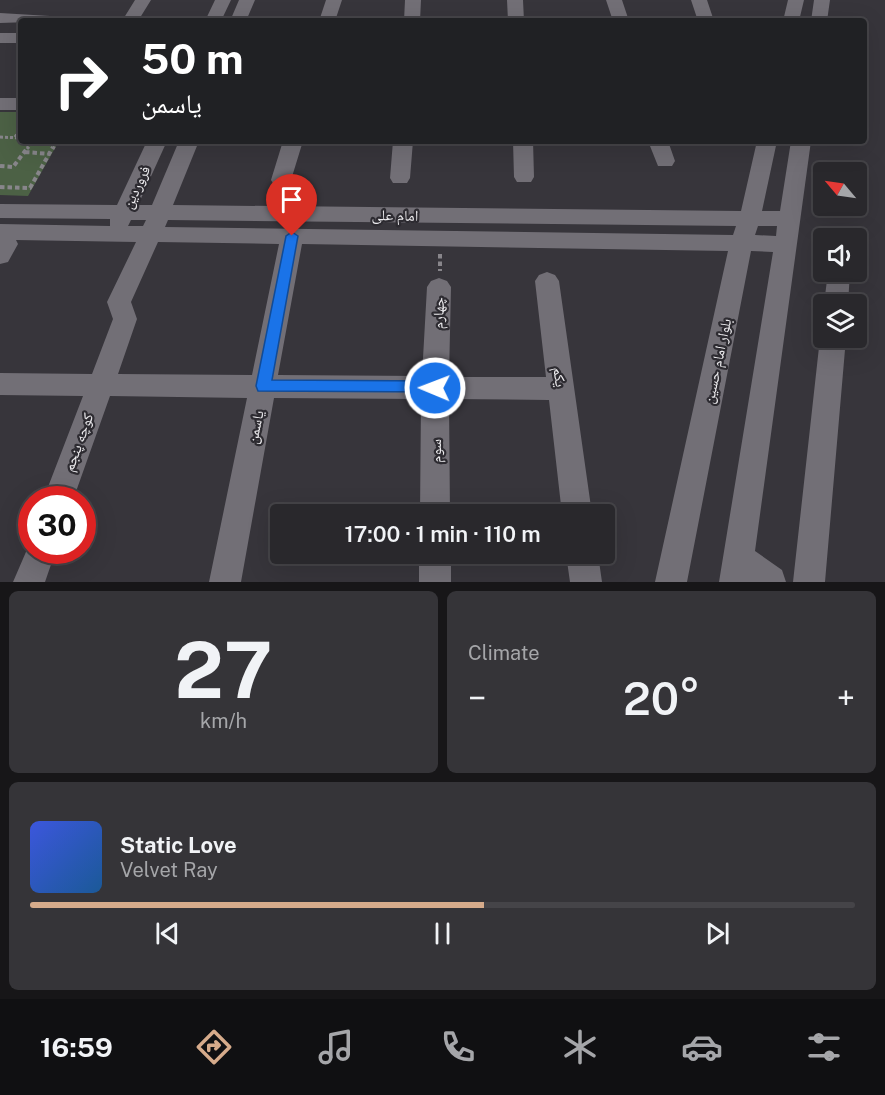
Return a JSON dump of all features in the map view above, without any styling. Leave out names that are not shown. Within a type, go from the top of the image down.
[{"type":"street","points":[[0,18],[28,18],[43,0]]},
{"type":"street","points":[[132,18],[143,0]]},
{"type":"street","points":[[214,18],[223,0]]},
{"type":"street","points":[[239,18],[247,0]]},
{"type":"street","points":[[328,18],[334,0]]},
{"type":"street","points":[[412,18],[413,0]]},
{"type":"street","points":[[515,0],[516,18]]},
{"type":"street","points":[[614,0],[620,18]]},
{"type":"street","points":[[699,0],[705,18]]},
{"type":"street","points":[[793,18],[796,0]]},
{"type":"street","points":[[819,18],[822,0]]},
{"type":"street","points":[[0,104],[18,104]]},
{"type":"street","name":"فروردین","points":[[114,234],[156,144]]},
{"type":"street","name":"فروردین","points":[[99,385],[125,320],[119,302],[188,144]]},
{"type":"street","points":[[281,180],[292,144]]},
{"type":"street","points":[[400,178],[403,144]]},
{"type":"street","points":[[523,144],[524,177]]},
{"type":"street","points":[[659,144],[665,161]]},
{"type":"street","name":"بلوار امام حسین","points":[[671,582],[741,243],[750,218],[765,144]]},
{"type":"street","points":[[770,582],[737,570],[801,144]]},
{"type":"street","name":"امام علی","points":[[0,211],[124,212],[155,223],[292,236],[741,243],[788,231]]},
{"type":"street","name":"امام علی","points":[[2,244],[114,234],[155,223],[750,218],[788,231]]},
{"type":"street","name":"یاسمن","points":[[225,582],[292,236]]},
{"type":"street","name":"یکم","points":[[547,280],[576,504]]},
{"type":"street","name":"چهارم","points":[[435,388],[439,287]]},
{"type":"street","points":[[809,582],[831,348]]},
{"type":"street","points":[[0,384],[561,389]]},
{"type":"street","name":"کوچه پنجم","points":[[63,486],[99,385]]},
{"type":"street","name":"سوم","points":[[435,388],[435,504]]},
{"type":"street","points":[[28,582],[35,564]]},
{"type":"street","points":[[435,564],[435,582]]},
{"type":"street","points":[[583,564],[586,582]]},
{"type":"path","points":[[14,138],[18,132]]},
{"type":"path","points":[[0,137],[18,138]]},
{"type":"path","points":[[0,166],[13,167],[31,144]]},
{"type":"path","points":[[0,187],[30,188],[55,144]]},
{"type":"path","points":[[24,152],[50,154]]},
{"type":"path","name":"چهارم","points":[[439,287],[441,238]]},
{"type":"green space","points":[[0,112],[18,112],[18,144],[57,144],[28,196],[0,195]]},
{"type":"route","points":[[292,236],[263,386],[435,388]]}]
